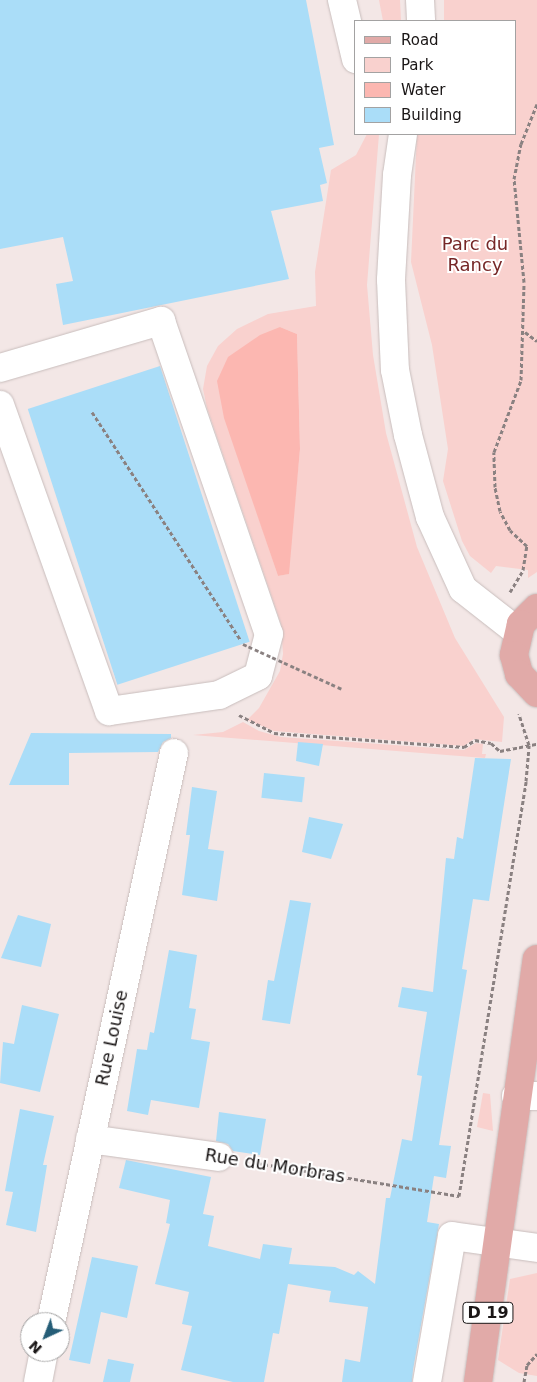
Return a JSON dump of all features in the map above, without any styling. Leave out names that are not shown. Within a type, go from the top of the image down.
[{"type":"main road","points":[[527,701],[514,655],[521,624],[537,608]]},
{"type":"main road","name":"D 19","points":[[478,1382],[499,1243],[526,1096],[537,959]]},
{"type":"street","points":[[342,0],[354,51]]},
{"type":"street","points":[[420,0],[421,20]]},
{"type":"street","points":[[403,135],[397,175],[391,280],[396,370],[408,435],[430,517],[463,589],[518,632]]},
{"type":"street","points":[[0,368],[162,321],[269,634],[258,676],[219,696],[109,711],[0,405]]},
{"type":"street","name":"Rue Louise","points":[[53,1312],[174,753]]},
{"type":"street","name":"Rue du Morbras","points":[[90,1139],[219,1157]]},
{"type":"street","points":[[427,1382],[452,1236],[537,1248]]},
{"type":"street","points":[[38,1382],[42,1362]]},
{"type":"path","points":[[510,592],[524,570],[527,546],[510,530],[500,511],[495,487],[494,452],[521,380],[524,332],[524,282],[514,179],[521,144],[537,104]]},
{"type":"path","points":[[524,332],[537,340]]},
{"type":"path","points":[[92,412],[243,644],[342,689]]},
{"type":"path","points":[[527,701],[529,745]]},
{"type":"path","points":[[259,728],[274,733],[464,747],[475,740],[491,743],[500,751],[537,744]]},
{"type":"path","name":"Rue du Morbras","points":[[219,1157],[459,1196],[509,890],[529,745]]},
{"type":"path","points":[[524,1382],[527,1365],[537,1354]]},
{"type":"green space","points":[[379,0],[400,0],[401,20],[383,20]]},
{"type":"green space","name":"Parc du Rancy","points":[[444,0],[537,0],[537,572],[528,578],[528,570],[496,566],[491,573],[470,556],[462,541],[443,481],[448,449],[432,345],[411,262],[417,135],[517,135],[517,20],[444,20]]},
{"type":"green space","points":[[366,135],[379,135],[367,285],[373,355],[386,433],[417,547],[455,638],[504,717],[502,742],[474,739],[464,746],[274,731],[247,720],[259,708],[280,671],[283,654],[281,624],[207,408],[203,389],[207,366],[218,346],[237,329],[268,314],[316,306],[315,272],[331,170],[356,155]],"holes":[[[280,327],[297,334],[300,449],[288,574],[278,576],[243,471]]]},
{"type":"green space","points":[[243,722],[259,731],[281,737],[464,750],[476,743],[483,744],[482,754],[486,754],[485,758],[193,735],[223,732]]},
{"type":"green space","points":[[483,1093],[490,1094],[493,1131],[477,1127]]},
{"type":"green space","points":[[537,1273],[537,1376],[519,1373],[498,1360],[510,1279]]},
{"type":"water","points":[[280,327],[297,334],[300,449],[289,574],[278,576],[224,418],[217,381],[228,357],[260,335]]},
{"type":"building","points":[[0,0],[306,0],[334,145],[319,148],[327,183],[320,185],[323,201],[271,211],[289,279],[63,325],[56,284],[73,281],[63,237],[0,249]]},
{"type":"building","points":[[160,366],[250,642],[117,685],[28,409]]},
{"type":"building","points":[[31,733],[171,734],[171,738],[163,742],[158,752],[69,753],[69,785],[9,785]]},
{"type":"building","points":[[298,742],[323,744],[319,766],[296,761]]},
{"type":"building","points":[[475,758],[511,759],[489,901],[473,899],[462,969],[467,970],[439,1145],[451,1146],[446,1178],[434,1176],[427,1222],[439,1224],[412,1382],[342,1382],[345,1359],[360,1362],[368,1307],[329,1302],[331,1291],[288,1284],[279,1334],[273,1333],[264,1382],[233,1382],[181,1370],[192,1326],[182,1324],[189,1292],[155,1284],[170,1224],[166,1223],[170,1200],[119,1188],[126,1160],[211,1177],[203,1214],[214,1216],[208,1246],[260,1259],[263,1244],[292,1248],[289,1264],[335,1267],[354,1275],[358,1271],[375,1284],[386,1198],[390,1198],[402,1139],[412,1141],[422,1076],[417,1075],[427,1012],[398,1007],[402,987],[433,992],[446,858],[454,859],[457,837],[463,839]]},
{"type":"building","points":[[264,773],[305,777],[302,802],[261,798]]},
{"type":"building","points":[[192,787],[217,791],[208,849],[224,851],[217,901],[182,895],[190,835],[186,835]]},
{"type":"building","points":[[309,817],[343,824],[331,859],[302,852]]},
{"type":"building","points":[[290,900],[311,903],[290,1024],[262,1020],[268,980],[274,981]]},
{"type":"building","points":[[18,915],[51,924],[41,967],[1,958]]},
{"type":"building","points":[[169,950],[197,955],[189,1008],[196,1009],[191,1039],[210,1042],[199,1108],[151,1100],[148,1115],[127,1111],[137,1049],[147,1050],[150,1032],[154,1033]]},
{"type":"building","points":[[22,1005],[59,1014],[40,1092],[0,1083],[3,1042],[14,1044]]},
{"type":"building","points":[[20,1109],[54,1116],[43,1165],[47,1165],[36,1232],[6,1225],[13,1192],[5,1191]]},
{"type":"building","points":[[219,1112],[266,1119],[260,1155],[233,1151],[228,1144],[216,1141]]},
{"type":"building","points":[[92,1257],[138,1266],[127,1318],[101,1312],[90,1364],[70,1360]]},
{"type":"building","points":[[108,1359],[134,1364],[130,1382],[103,1382]]}]
